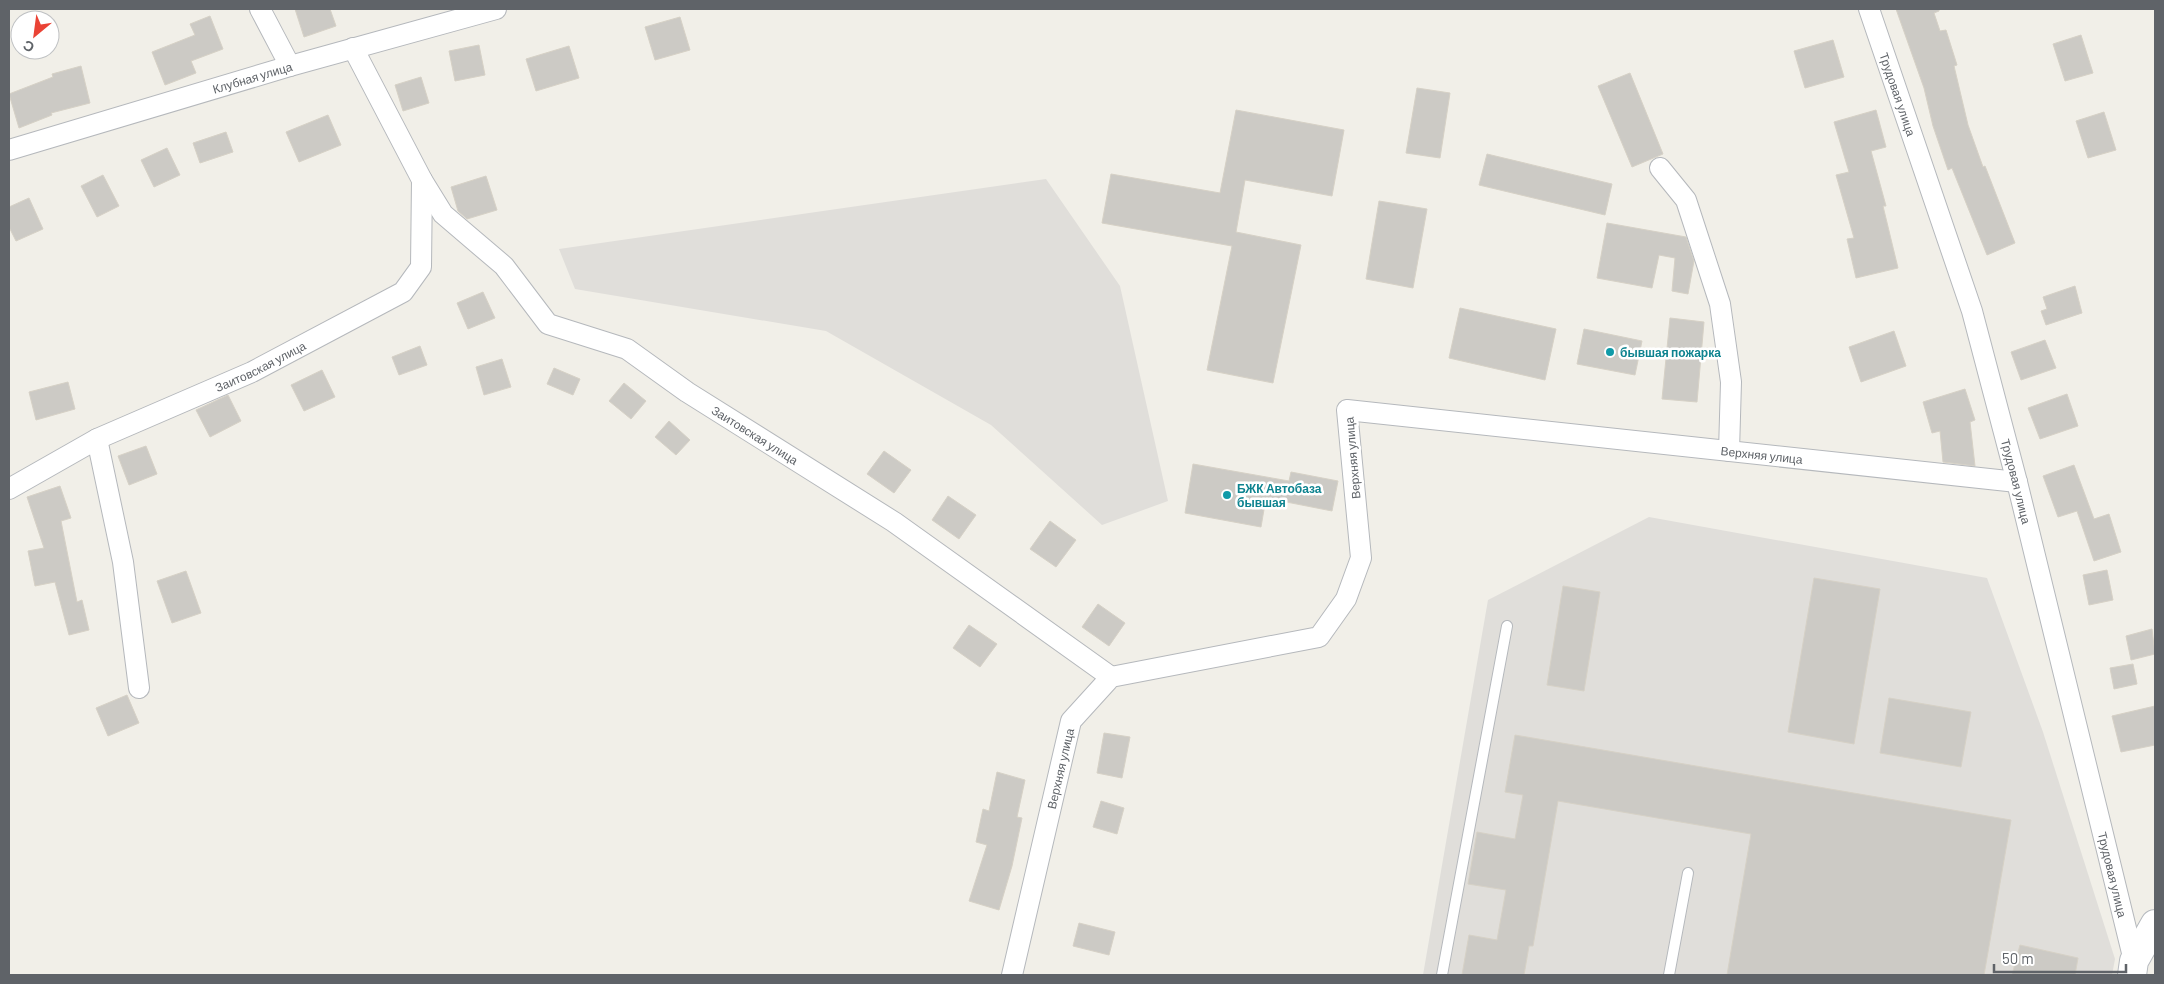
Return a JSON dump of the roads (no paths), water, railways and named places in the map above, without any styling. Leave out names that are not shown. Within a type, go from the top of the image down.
[{"type":"main road","points":[[2133,968],[2155,924]]},
{"type":"street","points":[[260,9],[290,66]]},
{"type":"street","name":"Клубная улица","points":[[9,150],[290,66],[496,9]]},
{"type":"street","name":"Трудовая улица","points":[[1869,9],[1972,311],[2017,482],[2133,968]]},
{"type":"street","name":"Заитовская улица","points":[[353,48],[422,180],[443,214],[504,266],[548,324],[627,349],[687,392],[894,522],[1111,677]]},
{"type":"street","points":[[1660,168],[1686,200],[1720,304],[1731,382],[1729,451]]},
{"type":"street","name":"Заитовская улица","points":[[14,484],[97,439],[252,372],[403,292],[421,267],[422,180]]},
{"type":"street","name":"Верхняя улица","points":[[1012,975],[1071,721],[1111,677],[1320,637],[1346,599],[1361,558],[1347,410],[2017,482]]},
{"type":"street","points":[[97,439],[123,562],[139,688]]},
{"type":"lane","points":[[1442,975],[1507,626]]},
{"type":"lane","points":[[1669,975],[1688,873]]},
{"type":"place","name":"бывшая пожарка","points":[[1610,352]]},
{"type":"place","name":"БЖК Автобаза бывшая","points":[[1227,495]]}]
